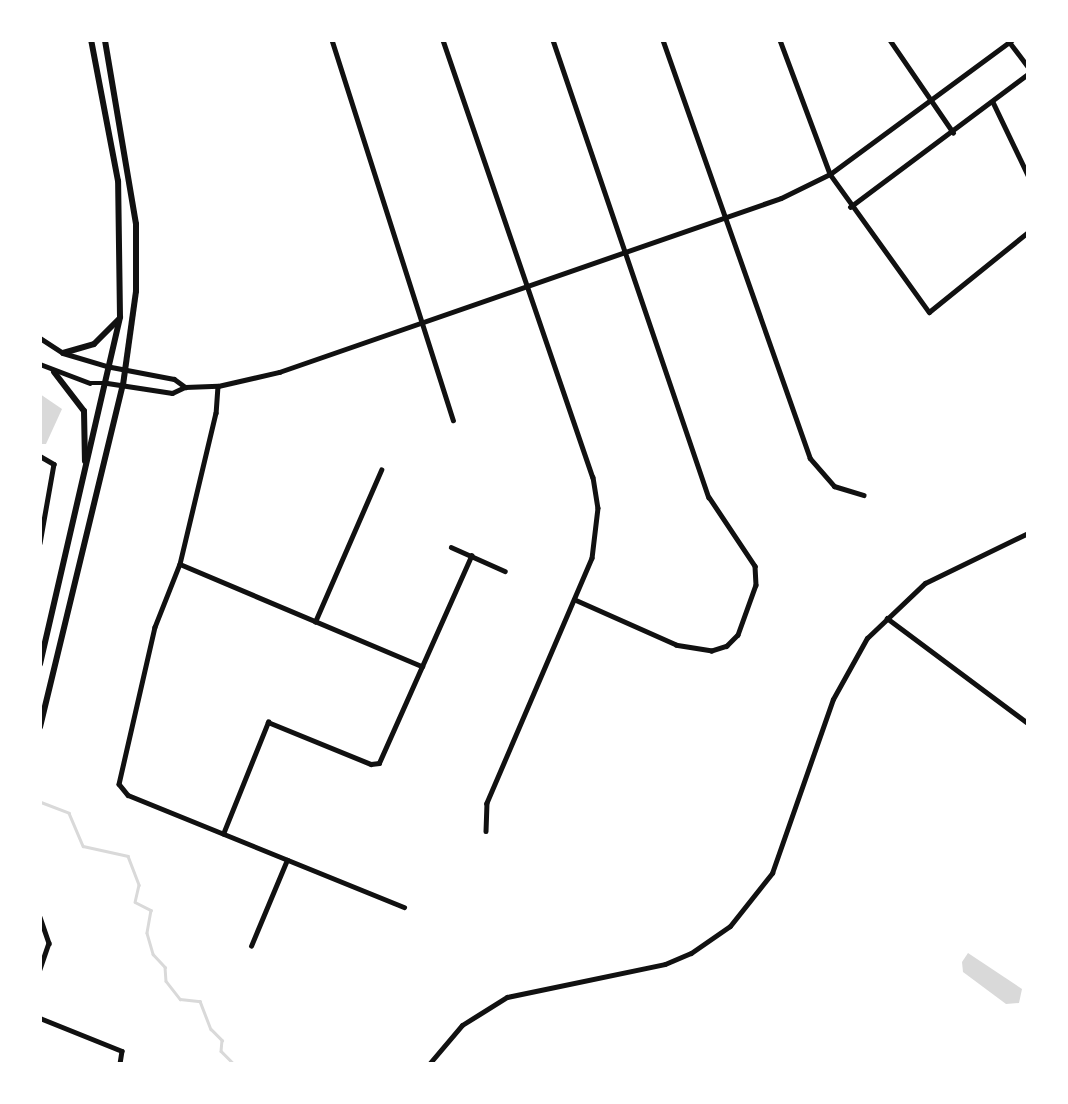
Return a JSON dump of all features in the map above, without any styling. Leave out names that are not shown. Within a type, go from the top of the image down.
[{"type":"main road","points":[[40,664],[111,367],[120,317],[118,181],[91,40]]},
{"type":"main road","points":[[40,727],[122,385],[136,291],[136,224],[105,40]]},
{"type":"main road","points":[[63,353],[94,344],[120,317]]},
{"type":"main road","points":[[54,372],[84,411],[85,473]]},
{"type":"street","points":[[332,40],[418,322],[453,420]]},
{"type":"street","points":[[443,40],[593,477],[598,508],[595,545],[575,600],[487,803],[486,831]]},
{"type":"street","points":[[553,40],[709,496],[755,566],[756,585],[738,635],[727,646],[712,651],[676,645],[575,600]]},
{"type":"street","points":[[663,40],[722,216],[810,458],[834,486],[864,495]]},
{"type":"street","points":[[780,40],[830,174],[850,207],[929,312],[1028,232]]},
{"type":"street","points":[[890,40],[953,132]]},
{"type":"street","points":[[40,365],[54,372],[172,393],[184,387],[218,386],[279,372],[527,283],[803,190],[830,174],[931,101],[1009,41],[1028,67]]},
{"type":"street","points":[[850,207],[1028,74]]},
{"type":"street","points":[[993,102],[1028,175]]},
{"type":"street","points":[[40,338],[63,353],[111,367],[174,379],[184,387]]},
{"type":"street","points":[[218,386],[216,413],[180,564],[155,627],[119,784],[128,795],[404,907]]},
{"type":"street","points":[[40,456],[52,460],[54,469],[40,543]]},
{"type":"street","points":[[316,622],[381,470]]},
{"type":"street","points":[[429,1064],[461,1025],[496,1002],[533,989],[678,960],[743,914],[772,873],[847,670],[886,617],[931,579],[1028,533]]},
{"type":"street","points":[[451,547],[505,571]]},
{"type":"street","points":[[223,834],[268,722],[376,765],[471,556]]},
{"type":"street","points":[[180,564],[422,666]]},
{"type":"street","points":[[886,617],[1028,723]]},
{"type":"street","points":[[251,946],[287,860]]},
{"type":"street","points":[[40,917],[50,943],[40,969]]},
{"type":"street","points":[[40,1018],[122,1051],[120,1064]]},
{"type":"shaded area","points":[[40,394],[62,409],[46,444],[40,444]]},
{"type":"shaded area","points":[[968,953],[1022,989],[1019,1003],[1006,1004],[963,972],[962,962]]},
{"type":"waterway","points":[[41,802],[69,813],[83,846],[128,856],[139,885],[135,902],[151,910],[147,933],[153,954],[165,967],[166,981],[180,999],[200,1001],[211,1029],[222,1040],[221,1051],[234,1064]]}]
